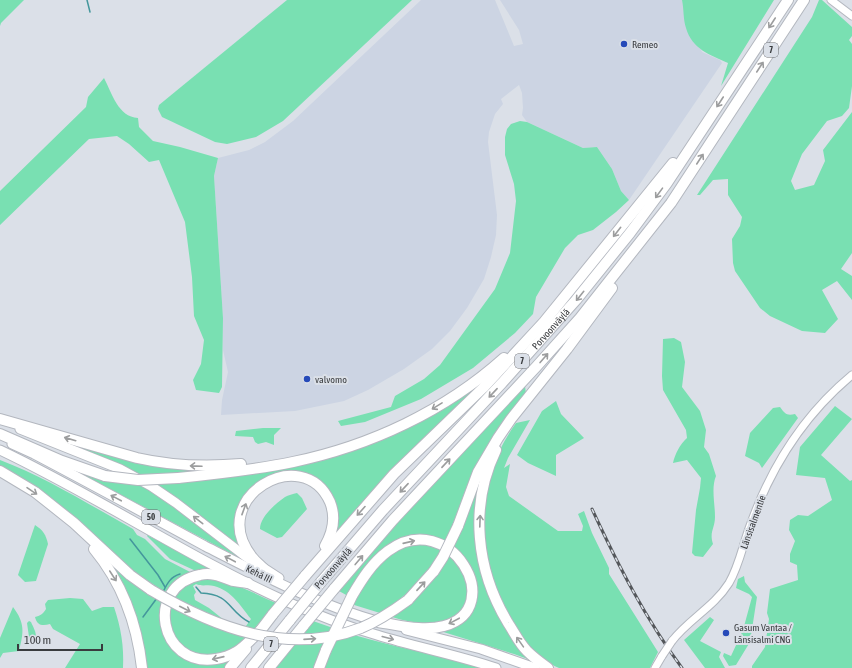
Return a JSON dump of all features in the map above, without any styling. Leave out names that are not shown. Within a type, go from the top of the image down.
[{"type":"highway","name":"Porvoonväylä","points":[[251,668],[321,582],[389,504],[502,383],[576,300],[630,233],[667,183],[788,0]]},
{"type":"highway","name":"Porvoonväylä","points":[[269,668],[393,520],[536,367],[575,323],[671,203],[804,0]]},
{"type":"highway","points":[[230,668],[305,576],[394,474],[483,388],[544,322],[704,126]]},
{"type":"highway","points":[[0,471],[35,492],[74,523],[130,575],[151,590],[194,614],[244,632],[285,640],[312,640],[345,633],[362,627],[379,619],[408,600],[434,571],[443,557],[458,526],[478,472],[488,454],[511,419],[567,349],[671,203]]},
{"type":"highway","points":[[0,434],[62,461],[105,476],[138,480],[178,478],[274,466],[319,456],[370,439],[432,410],[481,376],[544,322]]},
{"type":"highway","points":[[533,392],[501,440],[494,455],[483,491],[479,522],[480,546],[487,577],[503,615],[526,650],[548,668]]},
{"type":"highway","points":[[0,420],[137,458],[169,464],[206,466],[240,465],[319,456]]},
{"type":"highway","points":[[0,420],[120,469],[151,486],[176,503],[245,556],[286,581],[303,595]]},
{"type":"highway","name":"Kehä III","points":[[0,439],[34,454],[243,566],[303,595],[355,615],[481,649],[535,668]]},
{"type":"highway","name":"Kehä III","points":[[0,450],[248,583],[293,604],[376,635],[450,654],[496,668]]},
{"type":"highway","points":[[0,456],[30,465]]},
{"type":"highway","points":[[263,568],[252,557],[242,538],[240,525],[244,506],[252,493],[264,483],[278,478],[304,478],[319,487],[329,500],[334,524],[331,535],[305,576]]},
{"type":"highway","points":[[62,514],[101,558],[116,581],[133,618],[138,636],[142,668]]},
{"type":"highway","points":[[319,668],[352,596],[370,568],[389,551],[399,545],[417,541],[435,542],[448,548],[461,559],[471,579],[472,590],[470,606],[460,618],[444,626],[434,628],[378,622]]},
{"type":"highway","points":[[248,583],[209,574],[201,574],[185,581],[171,594],[166,606],[164,615],[167,632],[178,650],[199,660],[211,660],[236,652],[261,630]]},
{"type":"street","points":[[831,0],[852,16]]},
{"type":"street","name":"Länsisalmentie","points":[[655,668],[677,634],[713,604],[721,594],[734,573],[750,524],[761,497],[782,456],[801,427],[852,375]]},
{"type":"shaded area","points":[[421,0],[495,0],[514,46],[523,44],[519,30],[500,0],[682,0],[702,52],[720,60],[722,63],[629,200],[621,191],[612,169],[597,147],[583,148],[527,122],[522,115],[522,93],[519,85],[501,99],[503,104],[495,114],[489,132],[488,142],[497,215],[496,235],[491,257],[484,279],[467,308],[450,331],[432,349],[404,369],[368,390],[344,401],[295,411],[221,415],[222,400],[228,372],[223,350],[223,318],[214,176],[218,158],[249,150],[265,142],[293,121]]},
{"type":"green space","points":[[0,0],[24,0],[1,23],[0,26]]},
{"type":"green space","points":[[287,0],[412,0],[283,121],[256,137],[227,144],[215,142],[162,117],[158,109],[159,105]]},
{"type":"green space","points":[[682,0],[774,0],[721,86],[728,63],[702,50],[693,41],[685,25]]},
{"type":"green space","points":[[819,0],[822,0],[852,27],[852,36],[849,40],[852,44],[852,86],[849,108],[842,116],[827,121],[802,154],[791,181],[795,190],[814,185],[825,161],[823,150],[852,112],[852,253],[841,269],[852,276],[852,300],[837,281],[822,290],[838,319],[825,333],[802,331],[770,316],[760,308],[735,271],[733,263],[732,239],[740,226],[742,217],[728,195],[728,179],[713,180],[700,195],[697,195],[812,17]]},
{"type":"green space","points":[[104,78],[116,103],[125,113],[131,117],[138,118],[139,127],[153,141],[218,158],[214,176],[223,318],[222,387],[219,393],[196,390],[193,380],[201,364],[204,340],[194,316],[192,277],[185,222],[159,160],[149,162],[129,144],[117,136],[89,139],[0,225],[0,191],[86,107],[88,97]]},
{"type":"green space","points":[[520,121],[527,122],[583,148],[597,147],[612,169],[621,191],[629,200],[593,230],[578,235],[565,248],[536,297],[533,314],[515,333],[473,368],[421,399],[365,422],[341,426],[338,421],[391,407],[395,396],[424,379],[440,365],[495,289],[510,253],[516,201],[514,184],[505,155],[505,137],[507,129],[511,124]]},
{"type":"green space","points":[[674,338],[681,342],[685,362],[682,387],[700,411],[706,430],[704,447],[709,454],[716,476],[713,491],[715,521],[712,533],[713,544],[703,557],[695,556],[692,553],[701,478],[687,460],[673,463],[678,449],[687,438],[686,430],[663,390],[663,339]]},
{"type":"green space","points":[[495,370],[334,537],[337,523],[318,482],[262,480],[256,484],[244,499],[246,551],[210,525],[192,509],[153,483],[360,445]]},
{"type":"green space","points":[[525,386],[526,394],[467,486],[446,543],[404,539],[348,596],[339,591],[400,520]]},
{"type":"green space","points":[[556,401],[561,414],[584,438],[556,455],[556,476],[528,463],[517,455],[542,411]]},
{"type":"green space","points":[[835,406],[852,419],[821,455],[850,481],[852,480],[852,668],[752,668],[765,647],[769,619],[767,613],[770,589],[798,580],[797,565],[790,562],[790,554],[795,541],[789,530],[790,520],[798,515],[808,516],[832,500],[825,478],[796,475],[800,447]]},
{"type":"green space","points":[[780,407],[786,414],[795,414],[798,418],[762,468],[759,463],[745,456],[750,433],[773,408]]},
{"type":"green space","points":[[530,420],[508,458],[504,468],[510,464],[506,487],[509,496],[558,531],[582,531],[583,526],[578,514],[584,511],[592,533],[609,568],[609,574],[658,652],[650,668],[559,668],[550,664],[536,653],[524,640],[498,592],[484,543],[483,518],[485,494],[491,470],[502,446],[516,423]]},
{"type":"green space","points":[[281,428],[274,435],[274,445],[266,442],[258,444],[255,442],[253,437],[235,436],[236,431]]},
{"type":"green space","points":[[78,443],[96,448],[225,467],[196,472],[140,476],[77,446]]},
{"type":"green space","points":[[0,460],[51,483],[133,529],[137,535],[145,539],[165,559],[192,573],[168,594],[120,563],[66,510],[49,497],[0,466]]},
{"type":"green space","points":[[65,465],[137,482],[179,508],[245,561]]},
{"type":"green space","points":[[483,476],[484,572],[536,662],[437,630],[469,614],[468,563],[453,548],[479,477]]},
{"type":"green space","points":[[297,493],[302,498],[307,509],[282,537],[277,538],[260,529],[262,520],[273,507],[286,496]]},
{"type":"green space","points":[[35,525],[44,533],[48,544],[36,581],[25,582],[18,575]]},
{"type":"green space","points":[[147,535],[216,570],[198,572],[170,559]]},
{"type":"green space","points":[[420,544],[442,549],[423,577],[399,600],[380,613],[351,604],[360,587],[380,563],[402,547]]},
{"type":"green space","points":[[101,552],[164,602],[176,650],[232,659],[225,668],[144,668],[143,655]]},
{"type":"green space","points":[[450,554],[465,573],[468,583],[467,597],[460,612],[443,622],[433,624],[412,622],[392,617],[414,599],[429,583]]},
{"type":"green space","points":[[744,576],[745,582],[757,597],[750,642],[736,665],[729,666],[723,656],[724,653],[731,656],[743,630],[752,597],[736,588],[738,579]]},
{"type":"green space","points":[[204,578],[232,584],[276,603],[254,629],[246,626],[251,619],[239,604],[231,595],[220,588],[212,585],[196,584],[193,586],[196,592],[194,595],[195,600],[209,608],[224,620],[174,597],[181,588]]},
{"type":"green space","points":[[70,598],[83,599],[92,611],[103,607],[114,607],[122,637],[123,668],[65,668],[80,644],[53,629],[50,624],[39,624],[35,617],[45,611],[45,604],[48,600]]},
{"type":"green space","points":[[170,605],[247,637],[228,652],[205,656],[195,654],[179,643],[174,635],[169,616]]},
{"type":"green space","points":[[13,607],[20,618],[22,628],[22,638],[19,651],[3,653],[0,658],[0,638]]},
{"type":"green space","points":[[710,617],[714,620],[700,641],[721,652],[719,657],[725,668],[705,668],[684,640]]},
{"type":"green space","points":[[29,621],[31,622],[36,634],[35,639],[30,644],[27,623]]},
{"type":"green space","points":[[313,621],[333,628],[315,668],[275,668]]},
{"type":"green space","points":[[354,635],[485,668],[322,668],[335,640]]},
{"type":"waterway","points":[[87,0],[90,12]]},
{"type":"waterway","points":[[130,539],[158,575],[165,587]]},
{"type":"waterway","points":[[163,592],[171,579],[180,574]]},
{"type":"waterway","points":[[196,587],[201,593],[218,596],[242,618],[249,622]]},
{"type":"waterway","points":[[143,617],[157,598]]},
{"type":"railway","points":[[592,509],[633,591],[656,630],[682,668]]},
{"type":"place","name":"Remeo","points":[[624,44]]},
{"type":"place","name":"valvomo","points":[[307,379]]},
{"type":"place","name":"Gasum Vantaa / Länsisalmi CNG","points":[[726,633]]}]
